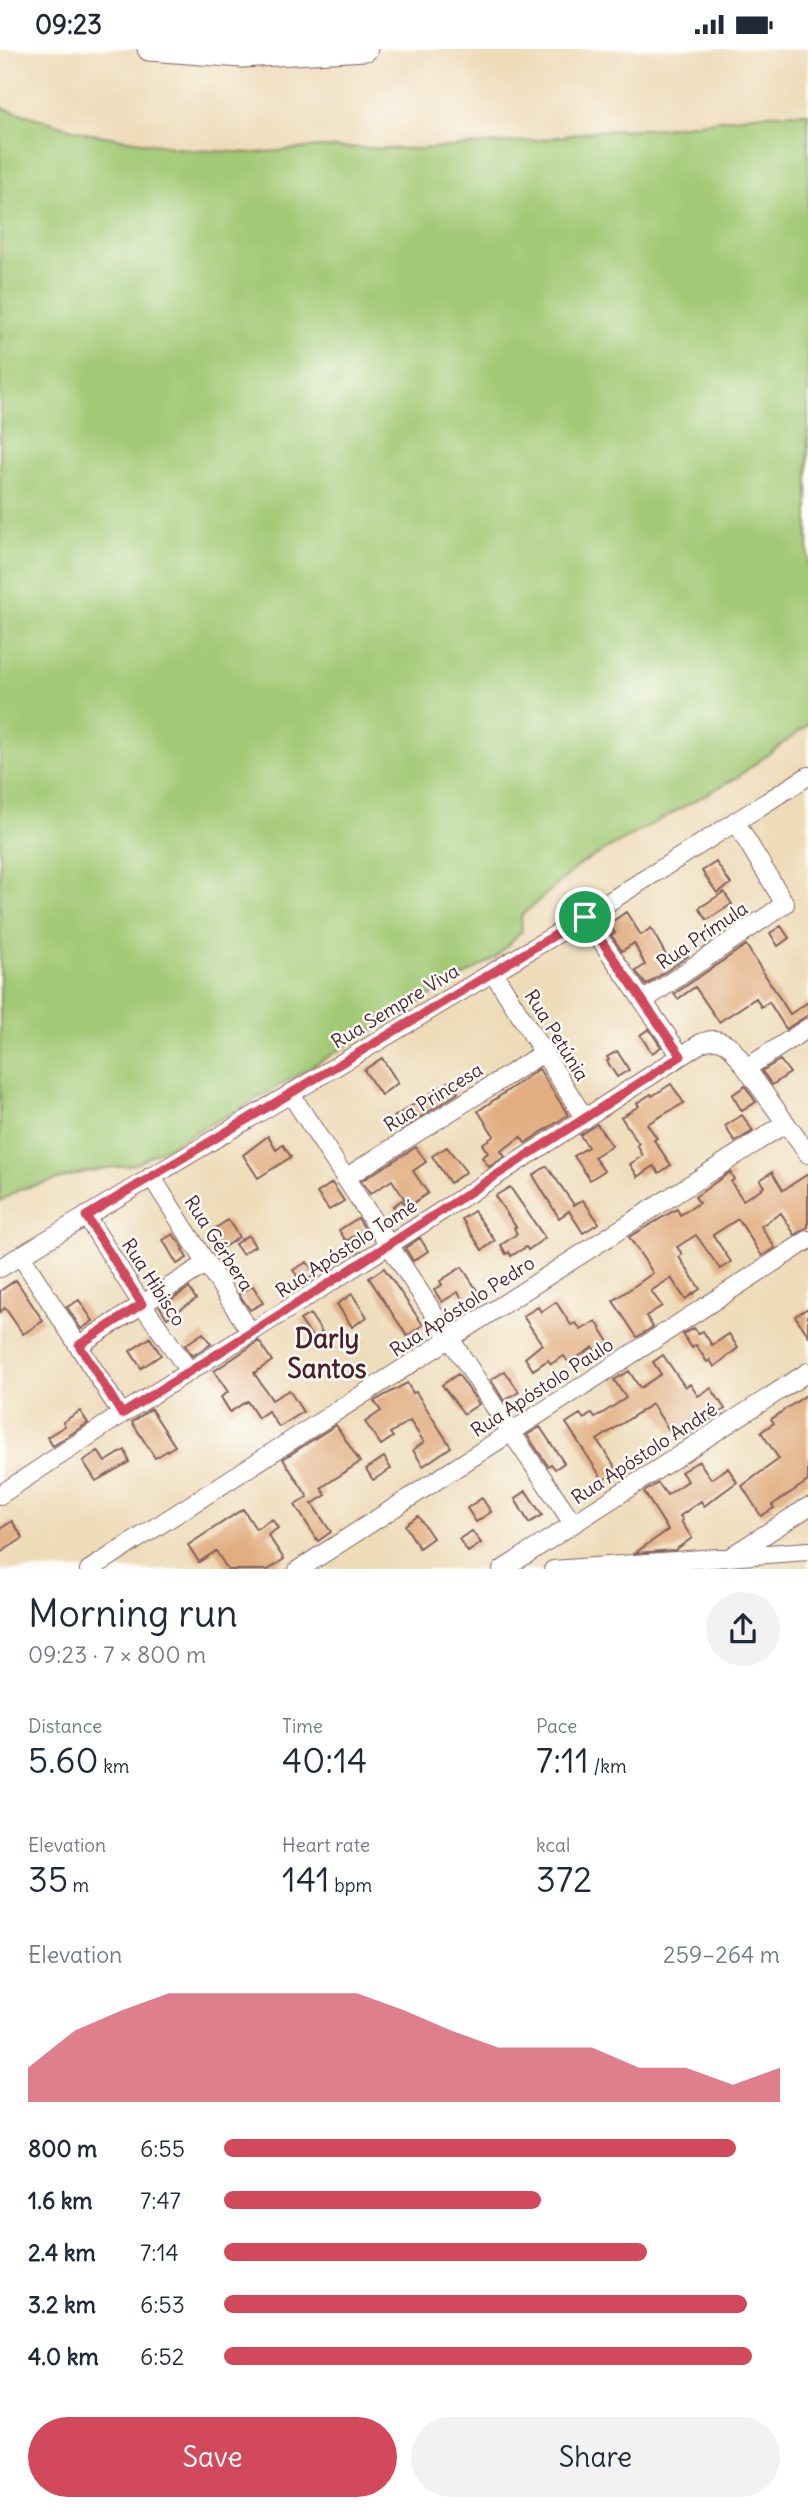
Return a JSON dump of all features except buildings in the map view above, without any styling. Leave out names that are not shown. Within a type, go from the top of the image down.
[{"type":"main road","points":[[149,49],[242,56],[366,49]]},
{"type":"street","name":"Rua Sempre Viva","points":[[0,1268],[585,917],[808,776]]},
{"type":"street","name":"Rua Prímula","points":[[643,1001],[785,904],[735,821]]},
{"type":"street","points":[[585,917],[681,1056]]},
{"type":"street","name":"Rua Petúnia","points":[[494,972],[584,1119]]},
{"type":"street","points":[[808,1028],[748,1067],[808,1154]]},
{"type":"street","name":"Rua Apóstolo Tomé","points":[[0,1495],[701,1043],[716,1039],[723,1041],[748,1067]]},
{"type":"street","name":"Rua Princesa","points":[[345,1178],[543,1053]]},
{"type":"street","points":[[289,1093],[573,1523]]},
{"type":"street","name":"Rua Apóstolo Pedro","points":[[91,1569],[786,1123]]},
{"type":"street","name":"Rua Gérbera","points":[[151,1177],[251,1333]]},
{"type":"street","name":"Rua Hibisco","points":[[86,1216],[189,1371]]},
{"type":"street","name":"Rua Apóstolo Paulo","points":[[300,1569],[808,1240]]},
{"type":"street","points":[[21,1256],[122,1414]]},
{"type":"street","points":[[79,1345],[207,1263]]},
{"type":"street","name":"Rua Apóstolo André","points":[[504,1569],[808,1372]]},
{"type":"street","points":[[730,1556],[808,1507]]},
{"type":"street","points":[[567,1569],[808,1551]]},
{"type":"green space","points":[[0,107],[86,133],[190,150],[255,153],[319,147],[419,149],[541,140],[594,131],[663,128],[762,114],[808,113],[808,725],[736,778],[582,863],[521,916],[522,931],[496,957],[245,1106],[135,1164],[89,1171],[21,1189],[0,1201]]},
{"type":"district","name":"Darly Santos","points":[[327,1352]]},
{"type":"route","points":[[585,917],[681,1056],[122,1414],[79,1345],[142,1304],[86,1216],[585,917]]}]
